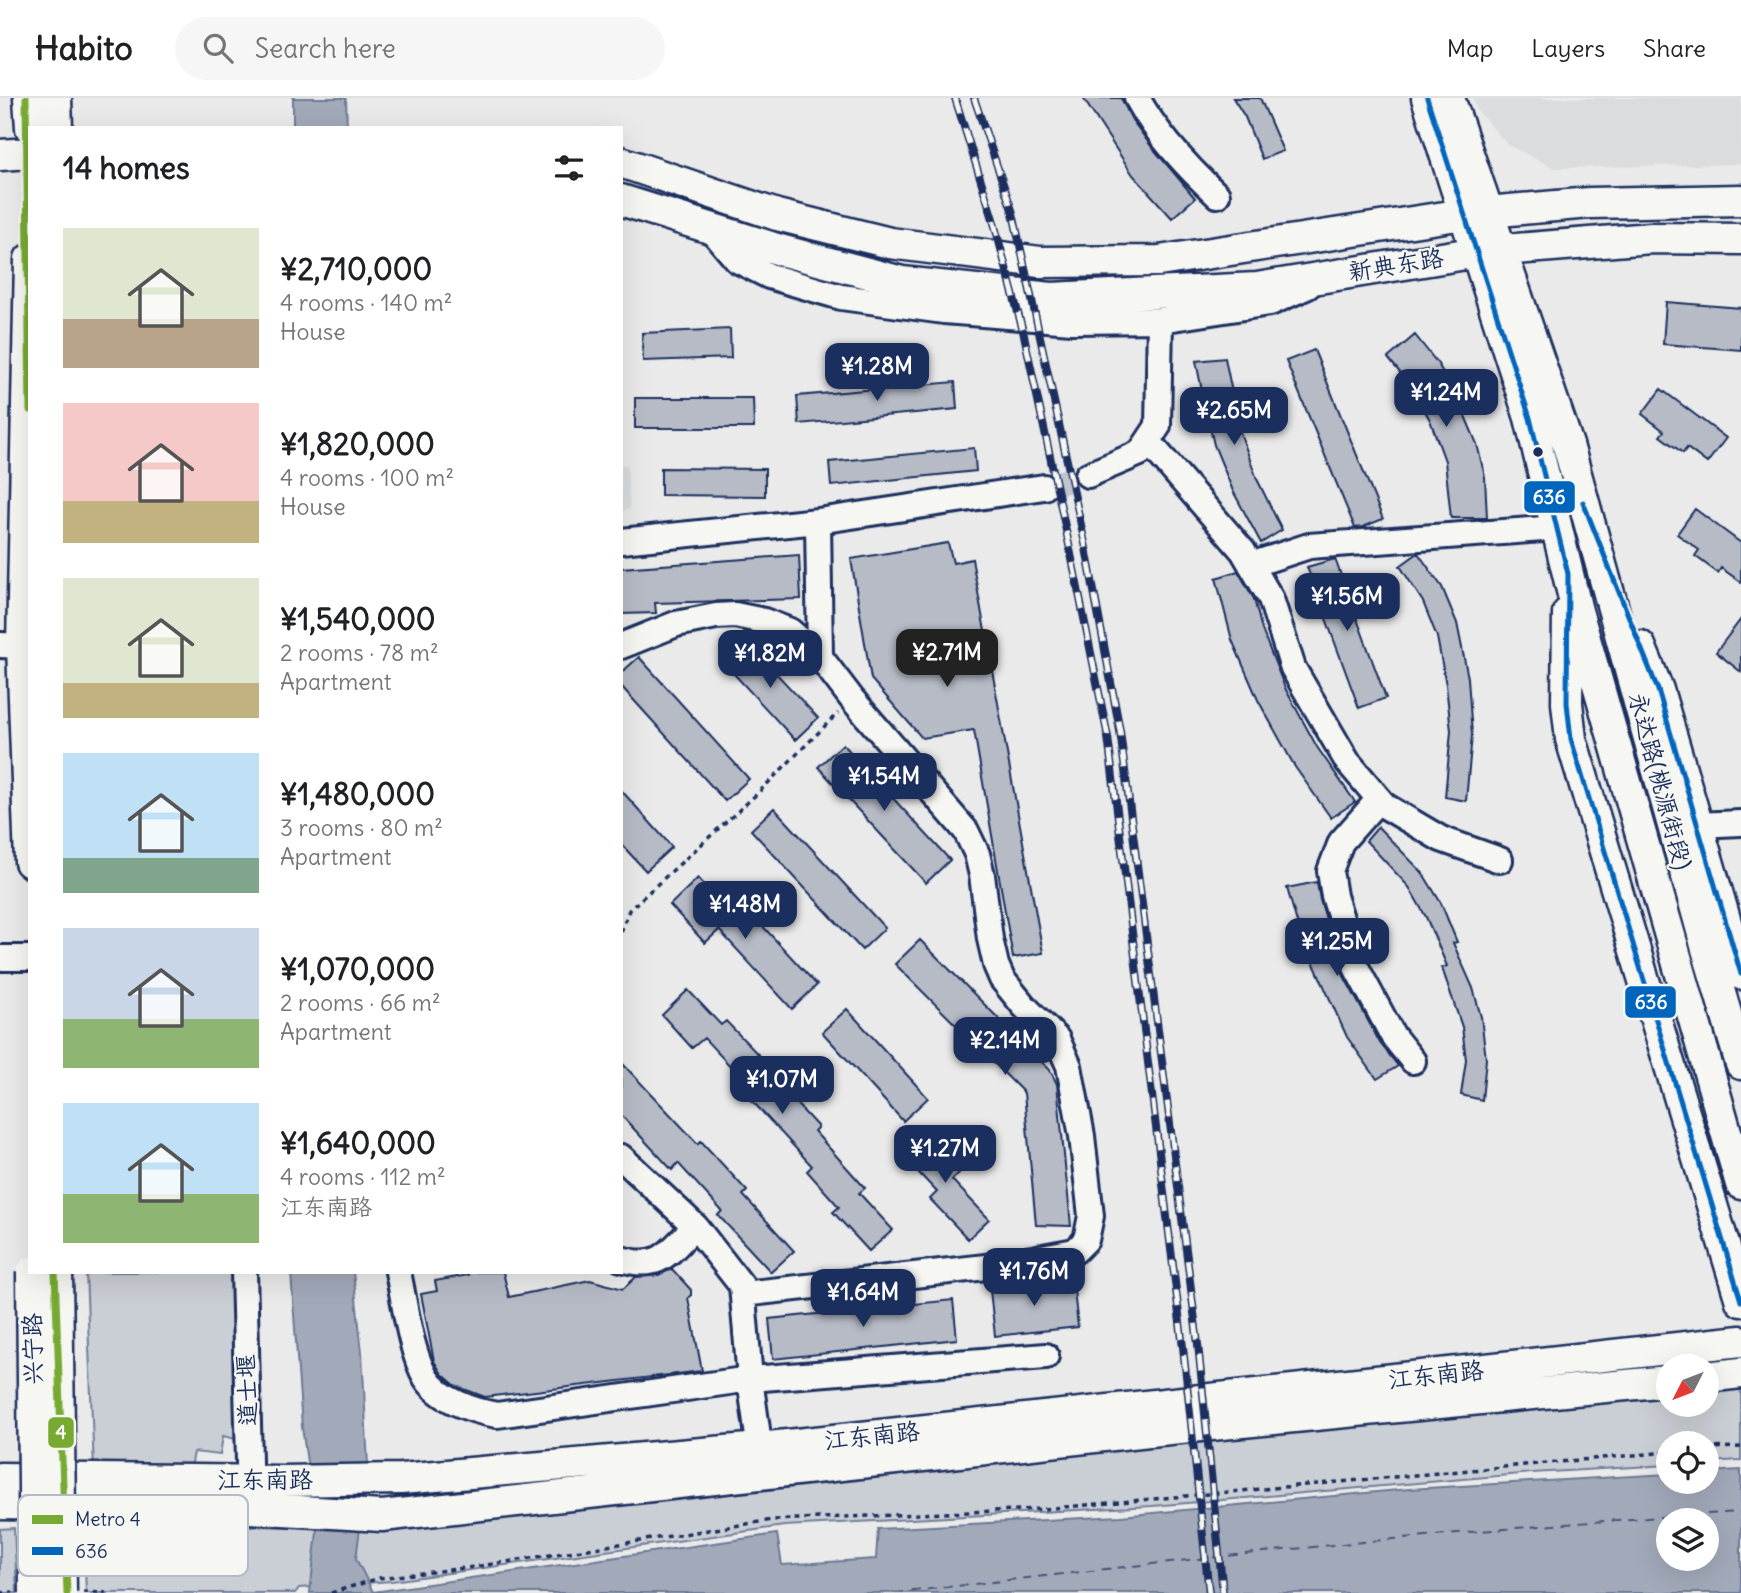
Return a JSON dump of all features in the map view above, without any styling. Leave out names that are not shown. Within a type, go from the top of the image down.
[{"type":"main road","points":[[29,98],[31,126]]},
{"type":"main road","points":[[55,98],[57,126]]},
{"type":"main road","points":[[1427,98],[1476,213]]},
{"type":"main road","points":[[1448,98],[1476,213]]},
{"type":"main road","points":[[0,155],[28,153]]},
{"type":"main road","points":[[623,163],[777,215],[890,243],[1040,262],[1159,261],[1476,213],[1590,203],[1741,200]]},
{"type":"main road","name":"新典东路","points":[[623,201],[780,250],[902,282],[1051,298],[1258,288],[1490,251],[1651,237],[1741,239]]},
{"type":"main road","name":"永达路(桃源街段)","points":[[1476,213],[1567,444],[1741,1065]]},
{"type":"main road","name":"永达路(桃源街段)","points":[[1490,251],[1568,574],[1671,947],[1741,1184]]},
{"type":"main road","points":[[28,300],[11,645],[28,839]]},
{"type":"main road","points":[[1583,501],[1658,690],[1741,974]]},
{"type":"main road","points":[[1568,574],[1567,703],[1571,739],[1741,1301]]},
{"type":"main road","name":"兴宁路","points":[[32,1274],[34,1495]]},
{"type":"main road","points":[[57,1274],[60,1495]]},
{"type":"main road","name":"江东南路","points":[[248,1499],[382,1516],[762,1462],[1741,1341]]},
{"type":"main road","points":[[1719,1376],[1741,1373]]},
{"type":"main road","name":"江东南路","points":[[248,1500],[259,1500],[282,1481],[401,1479],[762,1462],[1149,1431],[1656,1382]]},
{"type":"main road","name":"江东南路","points":[[0,1478],[200,1495]]},
{"type":"main road","name":"江东南路","points":[[0,1504],[18,1504]]},
{"type":"street","points":[[1137,98],[1146,115],[1187,168],[1217,195]]},
{"type":"street","points":[[710,228],[737,260],[769,276],[841,297],[944,311],[1072,321],[1160,320],[1269,303],[1329,276]]},
{"type":"street","points":[[1088,475],[1140,453],[1158,426],[1160,320]]},
{"type":"street","points":[[1148,441],[1243,551],[1271,598],[1293,668],[1347,761],[1378,799],[1385,806],[1441,839],[1500,860]]},
{"type":"street","points":[[623,541],[818,521],[1044,487]]},
{"type":"street","points":[[818,521],[820,657]]},
{"type":"street","points":[[1251,565],[1309,546],[1557,528]]},
{"type":"street","points":[[623,645],[676,624],[735,615],[764,621],[790,631],[820,657],[852,699],[966,831],[977,854],[996,965],[1002,979],[1057,1040],[1069,1066],[1082,1136],[1091,1216],[1086,1240],[1075,1251],[995,1266],[743,1294]]},
{"type":"street","points":[[1378,799],[1341,842],[1330,871],[1334,896],[1357,969],[1393,1036],[1413,1061]]},
{"type":"street","points":[[1697,825],[1741,823]]},
{"type":"street","points":[[0,958],[28,958]]},
{"type":"street","points":[[623,1159],[695,1226],[742,1286],[750,1379],[762,1462]]},
{"type":"street","points":[[623,1259],[641,1264],[658,1262],[695,1226]]},
{"type":"street","name":"道士堰","points":[[244,1274],[259,1500]]},
{"type":"street","points":[[398,1274],[416,1352],[427,1379],[442,1394],[476,1411],[497,1415],[750,1379],[1046,1356]]},
{"type":"path","points":[[623,926],[629,910],[758,792],[852,699]]},
{"type":"path","points":[[1719,1448],[1741,1447]]},
{"type":"path","points":[[331,1593],[379,1578],[474,1567],[772,1521],[1044,1509],[1656,1453]]},
{"type":"shaded area","points":[[1473,98],[1741,98],[1741,164],[1554,168],[1508,145],[1478,111]]},
{"type":"shaded area","points":[[623,465],[627,465],[630,509],[623,510]]},
{"type":"shaded area","points":[[86,1274],[242,1274],[253,1443],[223,1436],[220,1455],[194,1452],[191,1468],[94,1469]]},
{"type":"shaded area","points":[[1741,1385],[1741,1460],[1719,1461],[1719,1431],[1656,1431],[1656,1466],[1532,1473],[1152,1506],[784,1526],[392,1581],[299,1588],[295,1593],[86,1593],[85,1576],[248,1576],[248,1526],[378,1529],[1656,1393],[1656,1418],[1718,1418],[1719,1387]]},
{"type":"shaded area","points":[[14,1528],[17,1593],[0,1593],[0,1529]]},
{"type":"water","points":[[293,98],[346,98],[347,126],[293,126]]},
{"type":"water","points":[[291,1274],[353,1274],[362,1352],[368,1465],[356,1559],[373,1592],[777,1534],[782,1565],[876,1559],[878,1529],[1121,1516],[1409,1489],[1656,1475],[1656,1494],[1719,1494],[1719,1471],[1741,1470],[1741,1593],[310,1593],[317,1532],[302,1427]]},
{"type":"building","points":[[1083,98],[1121,98],[1132,120],[1151,146],[1195,198],[1172,218],[1133,175]]},
{"type":"building","points":[[1233,98],[1260,98],[1283,151],[1262,159],[1245,117]]},
{"type":"building","points":[[1666,302],[1741,308],[1741,350],[1663,344]]},
{"type":"building","points":[[730,329],[731,358],[643,361],[642,333]]},
{"type":"building","points":[[1415,335],[1438,364],[1457,397],[1477,444],[1485,477],[1487,518],[1451,518],[1445,461],[1430,420],[1411,386],[1388,358]]},
{"type":"building","points":[[1314,350],[1383,519],[1363,527],[1355,528],[1286,361]]},
{"type":"building","points":[[1225,358],[1240,432],[1257,479],[1282,530],[1261,543],[1233,491],[1214,445],[1196,361]]},
{"type":"building","points":[[955,382],[957,409],[799,424],[797,396]]},
{"type":"building","points":[[1661,389],[1726,438],[1707,463],[1687,448],[1683,453],[1660,436],[1664,431],[1642,414]]},
{"type":"building","points":[[635,398],[753,398],[754,428],[635,428]]},
{"type":"building","points":[[974,448],[976,471],[831,486],[829,462]]},
{"type":"building","points":[[661,468],[765,469],[765,496],[661,495]]},
{"type":"building","points":[[1695,509],[1741,543],[1741,582],[1721,568],[1718,573],[1695,556],[1699,550],[1677,534]]},
{"type":"building","points":[[948,543],[953,563],[972,559],[1043,953],[1013,958],[974,730],[922,738],[871,679],[851,559]]},
{"type":"building","points":[[1418,553],[1442,587],[1457,623],[1468,678],[1472,735],[1466,801],[1445,797],[1451,731],[1437,637],[1423,602],[1400,566]]},
{"type":"building","points":[[799,555],[801,599],[655,603],[656,613],[623,614],[623,568]]},
{"type":"building","points":[[1335,559],[1386,698],[1359,708],[1307,567]]},
{"type":"building","points":[[1238,571],[1254,599],[1262,630],[1285,688],[1317,747],[1355,802],[1331,818],[1295,767],[1258,700],[1232,640],[1216,578]]},
{"type":"building","points":[[1741,619],[1741,672],[1716,652]]},
{"type":"building","points":[[745,640],[818,718],[795,740],[722,661]]},
{"type":"building","points":[[639,657],[749,779],[725,801],[623,688],[623,671]]},
{"type":"building","points":[[843,744],[950,860],[926,883],[818,767]]},
{"type":"building","points":[[623,792],[672,847],[646,871],[623,846]]},
{"type":"building","points":[[774,808],[885,928],[862,950],[751,830]]},
{"type":"building","points":[[1378,827],[1422,872],[1441,903],[1457,942],[1453,943],[1473,988],[1481,1017],[1486,1059],[1482,1100],[1461,1095],[1466,1060],[1462,1027],[1442,968],[1447,966],[1426,917],[1409,887],[1366,841]]},
{"type":"building","points":[[698,878],[733,916],[744,906],[817,985],[792,1009],[719,930],[705,943],[670,905]]},
{"type":"building","points":[[1317,882],[1344,976],[1380,1043],[1398,1066],[1377,1079],[1347,1037],[1300,933],[1287,888]]},
{"type":"building","points":[[920,940],[1050,1070],[1057,1084],[1071,1226],[1036,1225],[1024,1093],[895,964]]},
{"type":"building","points":[[688,990],[721,1025],[726,1021],[771,1068],[767,1072],[818,1127],[814,1131],[865,1188],[859,1193],[893,1230],[869,1251],[833,1212],[839,1207],[807,1171],[812,1166],[743,1091],[749,1086],[704,1038],[692,1048],[662,1015]]},
{"type":"building","points":[[847,1009],[928,1098],[903,1121],[822,1032]]},
{"type":"building","points":[[623,1064],[698,1144],[701,1141],[747,1191],[743,1195],[794,1251],[771,1272],[718,1215],[722,1211],[678,1163],[672,1170],[623,1117]]},
{"type":"building","points":[[925,1132],[961,1171],[952,1180],[989,1219],[968,1239],[930,1199],[937,1192],[901,1154]]},
{"type":"building","points":[[672,1269],[691,1290],[691,1296],[688,1298],[702,1371],[485,1397],[456,1386],[442,1374],[434,1361],[421,1294],[437,1291],[435,1281],[468,1274],[503,1274],[509,1297],[590,1280],[623,1289],[636,1277],[658,1275]]},
{"type":"building","points":[[1073,1281],[1078,1327],[995,1336],[990,1290]]},
{"type":"building","points":[[953,1300],[957,1339],[773,1359],[769,1319]]},
{"type":"ferry route","points":[[895,1593],[1423,1536],[1741,1512]]},
{"type":"tunnel","points":[[1044,487],[1088,475]]},
{"type":"railway","points":[[955,98],[993,219],[1024,335],[1108,737],[1183,1347],[1209,1593]]},
{"type":"railway","points":[[974,98],[1013,213],[1086,548],[1120,731],[1198,1344],[1223,1593]]},
{"type":"metro line","name":"4","points":[[26,98],[28,254]]},
{"type":"metro line","name":"4","points":[[55,1274],[63,1495]]},
{"type":"metro line","name":"4","points":[[66,1576],[67,1593]]},
{"type":"transit line","name":"636","points":[[1427,98],[1530,418],[1568,574],[1567,703],[1571,739],[1741,1301]]},
{"type":"transit line","name":"636","points":[[1583,502],[1658,690],[1741,974]]}]
